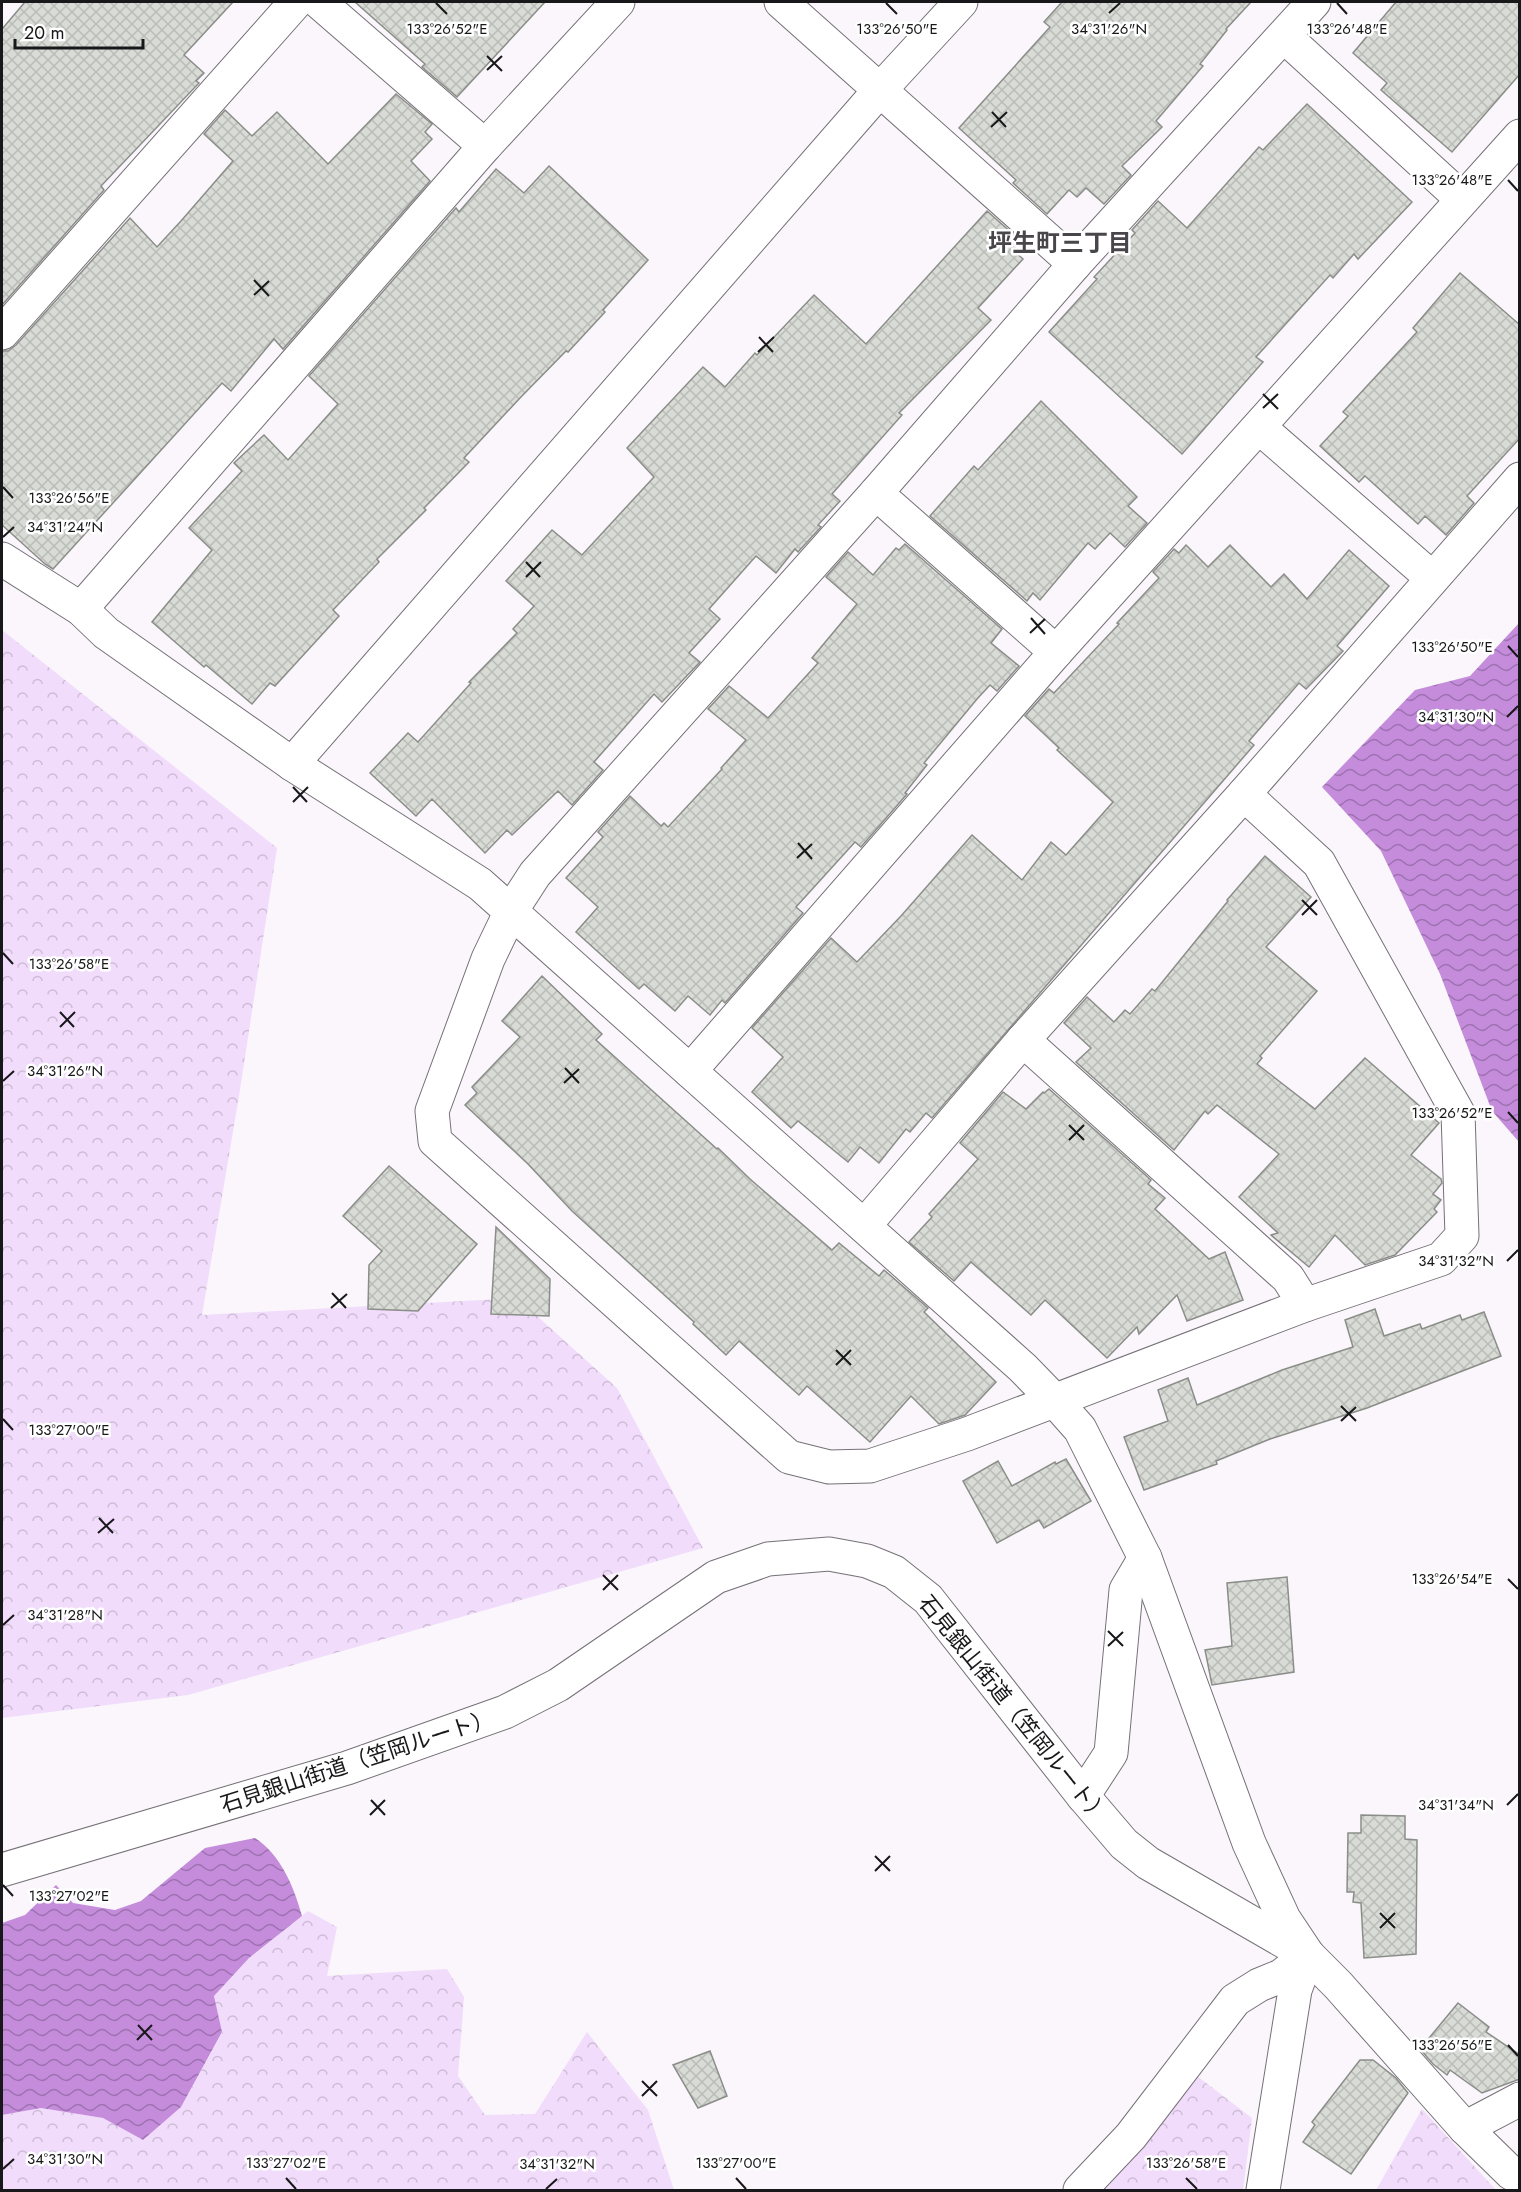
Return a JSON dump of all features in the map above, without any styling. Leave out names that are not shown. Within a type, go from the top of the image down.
[{"type":"street","points":[[2,333],[296,2]]},
{"type":"street","points":[[319,2],[484,146]]},
{"type":"street","points":[[81,609],[484,146],[618,2]]},
{"type":"street","points":[[781,2],[1075,264]]},
{"type":"street","points":[[292,764],[879,91],[961,2]]},
{"type":"street","points":[[1244,794],[1319,863],[1458,1113],[1462,1236],[1442,1259],[1305,1305],[1056,1402],[870,1466],[829,1467],[789,1456],[435,1141],[432,1111],[488,959],[511,911],[535,874],[876,492],[1075,264],[1314,2]]},
{"type":"street","points":[[1284,36],[1462,199]]},
{"type":"street","points":[[690,1071],[1056,652],[1520,135]]},
{"type":"street","points":[[1259,427],[1432,578]]},
{"type":"street","points":[[864,1226],[1023,1040],[1244,794],[1520,479]]},
{"type":"street","points":[[876,492],[1056,652]]},
{"type":"street","points":[[2,559],[81,609],[106,633],[292,764],[480,884],[1023,1368],[1056,1402],[1080,1429],[1145,1558],[1249,1843],[1284,1919],[1308,1955],[1338,1985],[1465,2128],[1511,2173],[1520,2178]]},
{"type":"street","points":[[1023,1040],[1288,1278],[1305,1305]]},
{"type":"street","name":"石見銀山街道（笠岡ルート）","points":[[2,1870],[347,1768],[505,1712],[558,1685],[716,1577],[768,1559],[829,1554],[867,1561],[894,1572],[928,1599],[1083,1796],[1124,1844],[1148,1863],[1308,1955]]},
{"type":"street","points":[[1083,1796],[1111,1753],[1126,1590],[1145,1558]]},
{"type":"street","points":[[1080,2190],[1131,2136],[1235,2000],[1259,1985],[1281,1976],[1308,1955]]},
{"type":"street","points":[[1263,2190],[1295,1990],[1308,1955]]},
{"type":"street","points":[[1465,2128],[1520,2099]]},
{"type":"green space","points":[[2,630],[277,848],[239,1096],[202,1315],[517,1298],[617,1388],[703,1548],[188,1695],[2,1718]]},
{"type":"green space","points":[[308,1911],[337,1927],[327,1976],[447,1969],[464,1997],[458,2076],[485,2115],[535,2114],[587,2032],[648,2110],[674,2190],[2,2190],[2,2115],[41,2108],[103,2118],[143,2140],[181,2107],[222,2033],[214,1996],[249,1958]]},
{"type":"green space","points":[[1197,2076],[1252,2118],[1243,2190],[1097,2190]]},
{"type":"green space","points":[[1422,2109],[1496,2190],[1376,2190]]},
{"type":"water","points":[[1519,623],[1519,1142],[1492,1111],[1440,974],[1381,851],[1322,787],[1415,690],[1470,676]]},
{"type":"water","points":[[255,1838],[272,1853],[285,1872],[302,1916],[249,1958],[214,1996],[222,2032],[181,2107],[143,2140],[103,2118],[41,2108],[2,2115],[2,1923],[25,1915],[56,1885],[73,1903],[115,1910],[141,1901],[205,1848]]},
{"type":"building","points":[[25,2],[233,2],[184,55],[204,73],[196,81],[199,83],[101,186],[104,190],[2,305],[2,29]]},
{"type":"building","points":[[355,2],[545,2],[457,97],[422,67],[425,64]]},
{"type":"building","points":[[1062,2],[1251,2],[1226,29],[1200,64],[1203,66],[1156,121],[1162,127],[1122,166],[1131,175],[1104,204],[1086,188],[1077,197],[1069,190],[1047,214],[1013,183],[1016,180],[959,128],[1050,27],[1044,22]]},
{"type":"building","points":[[1396,2],[1520,2],[1520,74],[1452,152],[1381,90],[1387,83],[1353,53]]},
{"type":"building","points":[[396,94],[432,124],[425,132],[432,139],[411,161],[430,181],[283,349],[274,339],[231,391],[222,383],[53,569],[45,564],[2,525],[2,351],[8,351],[16,345],[130,218],[157,247],[233,161],[204,134],[225,110],[252,136],[277,112],[328,164]]},
{"type":"building","points":[[1307,104],[1412,202],[1358,259],[1354,254],[1333,278],[1330,275],[1256,357],[1263,362],[1182,454],[1049,332],[1097,279],[1094,277],[1135,233],[1132,230],[1158,201],[1187,228],[1259,147],[1263,150]]},
{"type":"building","points":[[549,166],[648,260],[568,352],[566,351],[464,458],[469,462],[424,508],[426,510],[377,559],[379,562],[333,610],[339,616],[275,686],[270,683],[252,704],[206,665],[204,667],[152,622],[212,550],[189,528],[242,471],[234,463],[264,435],[288,460],[338,404],[309,376],[456,208],[459,212],[496,169],[524,193]]},
{"type":"building","points":[[987,211],[1022,242],[1013,250],[1023,259],[978,308],[991,320],[899,413],[902,415],[832,494],[840,501],[818,525],[821,527],[798,552],[795,549],[776,573],[756,556],[709,609],[720,619],[689,653],[700,662],[662,702],[654,694],[594,762],[603,770],[572,805],[558,791],[512,835],[507,830],[485,853],[432,799],[416,816],[370,773],[408,733],[418,742],[471,683],[469,682],[517,633],[513,629],[534,606],[506,581],[552,530],[582,555],[654,477],[627,448],[703,367],[725,387],[755,353],[757,355],[814,295],[866,344]]},
{"type":"building","points":[[1460,273],[1520,325],[1520,438],[1467,496],[1474,503],[1446,535],[1425,516],[1418,524],[1365,476],[1359,482],[1320,446],[1348,416],[1343,412],[1417,332],[1413,328]]},
{"type":"building","points":[[1041,401],[1137,497],[1128,506],[1147,523],[1125,547],[1110,533],[1095,549],[1088,543],[1040,600],[1033,593],[1027,601],[930,516],[974,466],[978,470]]},
{"type":"building","points":[[905,544],[1002,629],[991,643],[1019,666],[997,691],[990,685],[977,699],[924,763],[927,765],[905,793],[907,794],[861,847],[855,842],[796,907],[803,913],[725,1003],[722,1000],[710,1015],[688,996],[675,1011],[644,984],[639,989],[576,932],[598,907],[566,878],[603,837],[598,832],[630,796],[661,826],[664,823],[668,827],[746,740],[708,709],[729,686],[768,718],[818,663],[812,658],[857,604],[826,577],[848,552],[873,575],[896,548],[899,550]]},
{"type":"building","points":[[1186,545],[1208,567],[1230,545],[1271,587],[1284,574],[1307,599],[1349,550],[1389,586],[1337,646],[1343,651],[1306,689],[1299,683],[1249,741],[1254,745],[932,1118],[926,1113],[910,1132],[906,1129],[879,1163],[860,1147],[848,1162],[798,1121],[791,1128],[752,1092],[783,1057],[752,1028],[831,938],[857,962],[972,835],[1022,880],[1051,842],[1066,855],[1113,802],[1057,750],[1059,748],[1025,716],[1049,689],[1054,693],[1119,624],[1117,623],[1159,578],[1153,572],[1174,549],[1179,553]]},
{"type":"building","points":[[1265,856],[1311,897],[1266,947],[1317,991],[1260,1056],[1262,1058],[1257,1064],[1315,1109],[1365,1058],[1439,1123],[1411,1155],[1441,1179],[1442,1183],[1433,1194],[1441,1200],[1434,1209],[1437,1212],[1395,1255],[1365,1265],[1335,1235],[1309,1267],[1271,1235],[1278,1233],[1239,1197],[1279,1154],[1217,1105],[1208,1114],[1205,1111],[1174,1150],[1076,1062],[1091,1048],[1064,1023],[1087,997],[1114,1022],[1125,1010],[1130,1014],[1152,989],[1155,991]]},
{"type":"building","points":[[542,976],[602,1034],[596,1040],[832,1250],[839,1243],[879,1276],[884,1270],[928,1308],[924,1312],[996,1382],[965,1415],[939,1424],[911,1396],[870,1442],[807,1386],[799,1395],[739,1341],[726,1355],[693,1324],[694,1322],[572,1211],[528,1164],[465,1105],[477,1093],[472,1087],[520,1037],[502,1021]]},
{"type":"building","points":[[1049,1089],[1151,1180],[1148,1184],[1165,1198],[1155,1209],[1209,1259],[1225,1252],[1243,1300],[1187,1321],[1177,1295],[1139,1334],[1137,1327],[1107,1358],[1045,1300],[1031,1315],[971,1262],[954,1281],[909,1242],[932,1217],[929,1214],[978,1159],[960,1143],[1003,1092],[1026,1109]]},
{"type":"building","points":[[389,1166],[477,1244],[418,1311],[368,1309],[369,1265],[382,1251],[343,1216]]},
{"type":"building","points":[[496,1227],[550,1279],[549,1316],[491,1314]]},
{"type":"building","points":[[1375,1309],[1384,1336],[1420,1324],[1422,1329],[1460,1315],[1462,1320],[1484,1312],[1501,1356],[1367,1408],[1270,1439],[1216,1461],[1217,1464],[1144,1490],[1124,1437],[1168,1421],[1158,1390],[1188,1378],[1197,1405],[1282,1370],[1353,1347],[1345,1320]]},
{"type":"building","points":[[1066,1459],[1091,1501],[1044,1528],[1039,1520],[997,1543],[963,1481],[998,1461],[1012,1486],[1055,1462],[1056,1464]]},
{"type":"building","points":[[1287,1577],[1294,1672],[1212,1685],[1205,1650],[1232,1646],[1227,1583]]},
{"type":"building","points":[[1361,1815],[1405,1816],[1405,1839],[1417,1840],[1416,1954],[1364,1958],[1361,1903],[1353,1902],[1354,1892],[1347,1892],[1348,1833],[1361,1833]]},
{"type":"building","points":[[1458,2003],[1489,2027],[1486,2032],[1520,2055],[1520,2079],[1482,2093],[1450,2070],[1447,2075],[1420,2049]]},
{"type":"building","points":[[710,2051],[727,2096],[698,2108],[673,2065]]},
{"type":"building","points":[[1360,2060],[1373,2060],[1396,2078],[1408,2093],[1351,2174],[1303,2142],[1315,2125],[1312,2122]]},
{"type":"district","name":"坪生町三丁目","points":[[1060,243]]}]
